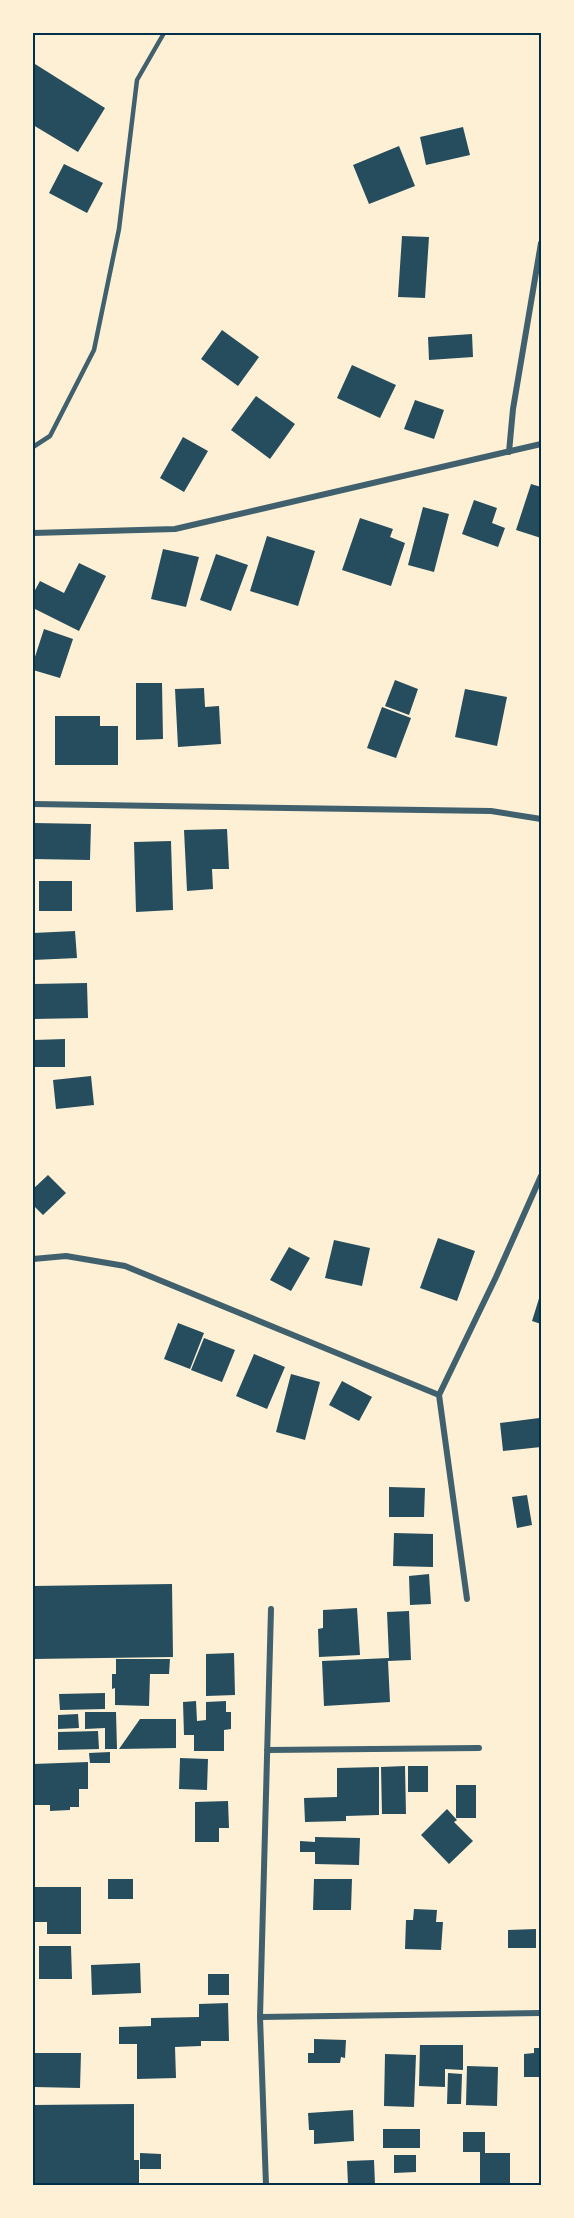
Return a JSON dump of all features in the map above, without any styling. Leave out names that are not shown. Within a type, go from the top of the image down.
[{"type":"street","points":[[509,452],[513,409],[541,243]]},
{"type":"street","points":[[33,533],[174,529],[541,444]]},
{"type":"street","points":[[33,804],[491,811],[541,819]]},
{"type":"street","points":[[466,1599],[440,1395],[541,1176]]},
{"type":"street","points":[[33,1259],[66,1256],[125,1266],[440,1395]]},
{"type":"street","points":[[266,2185],[260,2017],[271,1609]]},
{"type":"street","points":[[267,1750],[479,1748]]},
{"type":"street","points":[[260,2017],[541,2013]]},
{"type":"lane","points":[[33,447],[50,435],[93,350],[119,229],[137,80],[164,33]]},
{"type":"building","points":[[35,64],[105,108],[78,152],[33,125],[33,67]]},
{"type":"building","points":[[463,127],[470,155],[426,165],[420,137]]},
{"type":"building","points":[[399,146],[415,186],[369,204],[353,165]]},
{"type":"building","points":[[64,164],[103,183],[87,213],[49,193]]},
{"type":"building","points":[[402,236],[429,237],[425,298],[398,297]]},
{"type":"building","points":[[222,330],[259,357],[238,386],[201,359]]},
{"type":"building","points":[[472,334],[473,357],[429,360],[428,337]]},
{"type":"building","points":[[352,365],[396,385],[380,418],[337,398]]},
{"type":"building","points":[[256,396],[295,424],[270,459],[231,430]]},
{"type":"building","points":[[415,400],[444,410],[434,439],[404,429]]},
{"type":"building","points":[[183,437],[208,451],[184,492],[160,478]]},
{"type":"building","points":[[531,484],[541,487],[541,538],[516,530]]},
{"type":"building","points":[[474,500],[497,508],[492,523],[505,528],[498,547],[462,534]]},
{"type":"building","points":[[423,507],[449,514],[434,572],[408,565]]},
{"type":"building","points":[[360,518],[393,529],[390,537],[405,543],[391,586],[342,570]]},
{"type":"building","points":[[267,536],[315,551],[298,606],[250,591]]},
{"type":"building","points":[[163,549],[199,557],[186,607],[151,599]]},
{"type":"building","points":[[216,554],[248,565],[231,611],[200,600]]},
{"type":"building","points":[[79,563],[106,576],[79,631],[33,608],[33,594],[40,581],[64,593]]},
{"type":"building","points":[[44,629],[73,639],[60,678],[33,670],[33,663]]},
{"type":"building","points":[[395,680],[418,689],[409,715],[385,706]]},
{"type":"building","points":[[136,683],[162,683],[163,739],[136,740]]},
{"type":"building","points":[[204,688],[205,707],[219,706],[221,744],[178,747],[175,689]]},
{"type":"building","points":[[465,689],[507,697],[497,746],[455,737]]},
{"type":"building","points":[[382,707],[411,718],[396,758],[367,748]]},
{"type":"building","points":[[55,716],[100,716],[100,726],[118,726],[118,765],[55,765]]},
{"type":"building","points":[[33,823],[91,824],[90,860],[33,859]]},
{"type":"building","points":[[227,829],[229,869],[212,869],[213,889],[187,891],[184,830]]},
{"type":"building","points":[[171,841],[173,910],[136,912],[134,842]]},
{"type":"building","points":[[39,881],[72,881],[72,911],[39,911]]},
{"type":"building","points":[[75,931],[77,958],[33,960],[33,933]]},
{"type":"building","points":[[87,983],[88,1018],[33,1019],[33,984]]},
{"type":"building","points":[[65,1039],[65,1067],[34,1067],[34,1040]]},
{"type":"building","points":[[91,1076],[94,1105],[56,1109],[53,1080]]},
{"type":"building","points":[[48,1175],[66,1193],[43,1215],[33,1205],[33,1189]]},
{"type":"building","points":[[438,1238],[475,1251],[457,1301],[420,1288]]},
{"type":"building","points":[[334,1240],[370,1248],[362,1286],[325,1278]]},
{"type":"building","points":[[289,1247],[310,1258],[291,1291],[270,1280]]},
{"type":"building","points":[[541,1292],[541,1324],[532,1321]]},
{"type":"building","points":[[178,1323],[204,1333],[190,1369],[164,1359]]},
{"type":"building","points":[[204,1338],[235,1350],[222,1382],[191,1370]]},
{"type":"building","points":[[254,1354],[285,1367],[267,1409],[236,1396]]},
{"type":"building","points":[[291,1374],[320,1382],[305,1440],[276,1432]]},
{"type":"building","points":[[342,1381],[372,1397],[359,1421],[329,1405]]},
{"type":"building","points":[[539,1418],[541,1447],[503,1451],[500,1423]]},
{"type":"building","points":[[389,1487],[425,1488],[424,1517],[389,1517]]},
{"type":"building","points":[[527,1495],[532,1525],[517,1528],[512,1497]]},
{"type":"building","points":[[394,1533],[433,1534],[433,1567],[393,1566]]},
{"type":"building","points":[[429,1574],[431,1604],[410,1605],[409,1576]]},
{"type":"building","points":[[172,1584],[173,1657],[33,1659],[33,1586]]},
{"type":"building","points":[[357,1608],[360,1655],[319,1657],[318,1629],[323,1628],[323,1610]]},
{"type":"building","points":[[409,1611],[411,1660],[388,1661],[390,1702],[324,1706],[322,1661],[389,1658],[387,1612]]},
{"type":"building","points":[[234,1653],[235,1695],[206,1696],[206,1654]]},
{"type":"building","points":[[116,1659],[170,1659],[169,1674],[150,1674],[149,1706],[115,1705],[112,1674],[116,1674]]},
{"type":"building","points":[[105,1693],[105,1709],[60,1710],[59,1694]]},
{"type":"building","points":[[196,1701],[197,1721],[206,1720],[206,1702],[226,1701],[226,1712],[231,1712],[231,1729],[224,1730],[224,1751],[194,1751],[194,1735],[184,1735],[183,1702]]},
{"type":"building","points":[[85,1712],[116,1712],[117,1749],[105,1749],[105,1728],[85,1729]]},
{"type":"building","points":[[78,1714],[79,1728],[58,1729],[58,1715]]},
{"type":"building","points":[[140,1719],[176,1719],[176,1748],[119,1749]]},
{"type":"building","points":[[98,1731],[99,1749],[58,1750],[58,1732]]},
{"type":"building","points":[[110,1752],[110,1763],[90,1763],[89,1753]]},
{"type":"building","points":[[180,1758],[208,1759],[207,1790],[179,1789]]},
{"type":"building","points":[[88,1762],[88,1789],[79,1789],[79,1807],[50,1811],[50,1805],[34,1805],[33,1764]]},
{"type":"building","points":[[405,1766],[406,1814],[382,1814],[381,1767]]},
{"type":"building","points":[[408,1766],[428,1766],[428,1792],[408,1792]]},
{"type":"building","points":[[379,1767],[379,1815],[346,1816],[346,1821],[305,1822],[304,1798],[337,1797],[337,1768]]},
{"type":"building","points":[[456,1785],[476,1785],[476,1818],[456,1818]]},
{"type":"building","points":[[228,1801],[229,1828],[219,1828],[219,1842],[195,1842],[195,1802]]},
{"type":"building","points":[[447,1809],[457,1820],[454,1822],[473,1841],[449,1864],[421,1835]]},
{"type":"building","points":[[315,1837],[360,1838],[359,1865],[315,1864],[315,1852],[300,1852],[300,1841],[315,1842]]},
{"type":"building","points":[[108,1879],[133,1879],[133,1899],[108,1899]]},
{"type":"building","points":[[314,1879],[352,1879],[351,1910],[313,1910]]},
{"type":"building","points":[[33,1887],[81,1887],[81,1934],[47,1934],[47,1922],[33,1922]]},
{"type":"building","points":[[414,1909],[437,1910],[436,1922],[443,1922],[441,1950],[405,1949],[406,1920],[413,1920]]},
{"type":"building","points":[[536,1929],[536,1948],[508,1948],[508,1930]]},
{"type":"building","points":[[39,1946],[71,1946],[72,1979],[39,1979]]},
{"type":"building","points":[[140,1963],[141,1993],[92,1995],[91,1965]]},
{"type":"building","points":[[208,1974],[229,1974],[229,1995],[208,1995]]},
{"type":"building","points":[[228,2003],[229,2041],[201,2041],[201,2046],[175,2047],[176,2078],[137,2079],[137,2044],[119,2044],[119,2027],[151,2026],[151,2018],[199,2017],[199,2004]]},
{"type":"building","points":[[314,2039],[346,2040],[345,2058],[341,2057],[340,2063],[308,2063],[308,2053],[314,2053]]},
{"type":"building","points":[[420,2045],[463,2045],[463,2070],[445,2069],[445,2087],[419,2086]]},
{"type":"building","points":[[534,2048],[541,2048],[541,2077],[524,2077],[524,2054],[534,2053]]},
{"type":"building","points":[[35,2053],[81,2053],[80,2088],[35,2087]]},
{"type":"building","points":[[385,2054],[416,2055],[414,2107],[384,2106]]},
{"type":"building","points":[[467,2066],[498,2067],[497,2106],[466,2105]]},
{"type":"building","points":[[448,2073],[462,2074],[461,2104],[447,2104]]},
{"type":"building","points":[[134,2104],[134,2160],[139,2160],[139,2185],[33,2185],[33,2105]]},
{"type":"building","points":[[353,2110],[354,2141],[314,2144],[314,2130],[309,2130],[308,2113]]},
{"type":"building","points":[[383,2129],[420,2129],[420,2148],[383,2148]]},
{"type":"building","points":[[463,2132],[485,2132],[485,2153],[510,2153],[510,2185],[480,2185],[480,2152],[463,2152]]},
{"type":"building","points":[[140,2153],[161,2154],[161,2169],[140,2169]]},
{"type":"building","points":[[394,2155],[416,2155],[416,2172],[394,2173]]},
{"type":"building","points":[[374,2160],[375,2185],[348,2185],[347,2161]]}]
